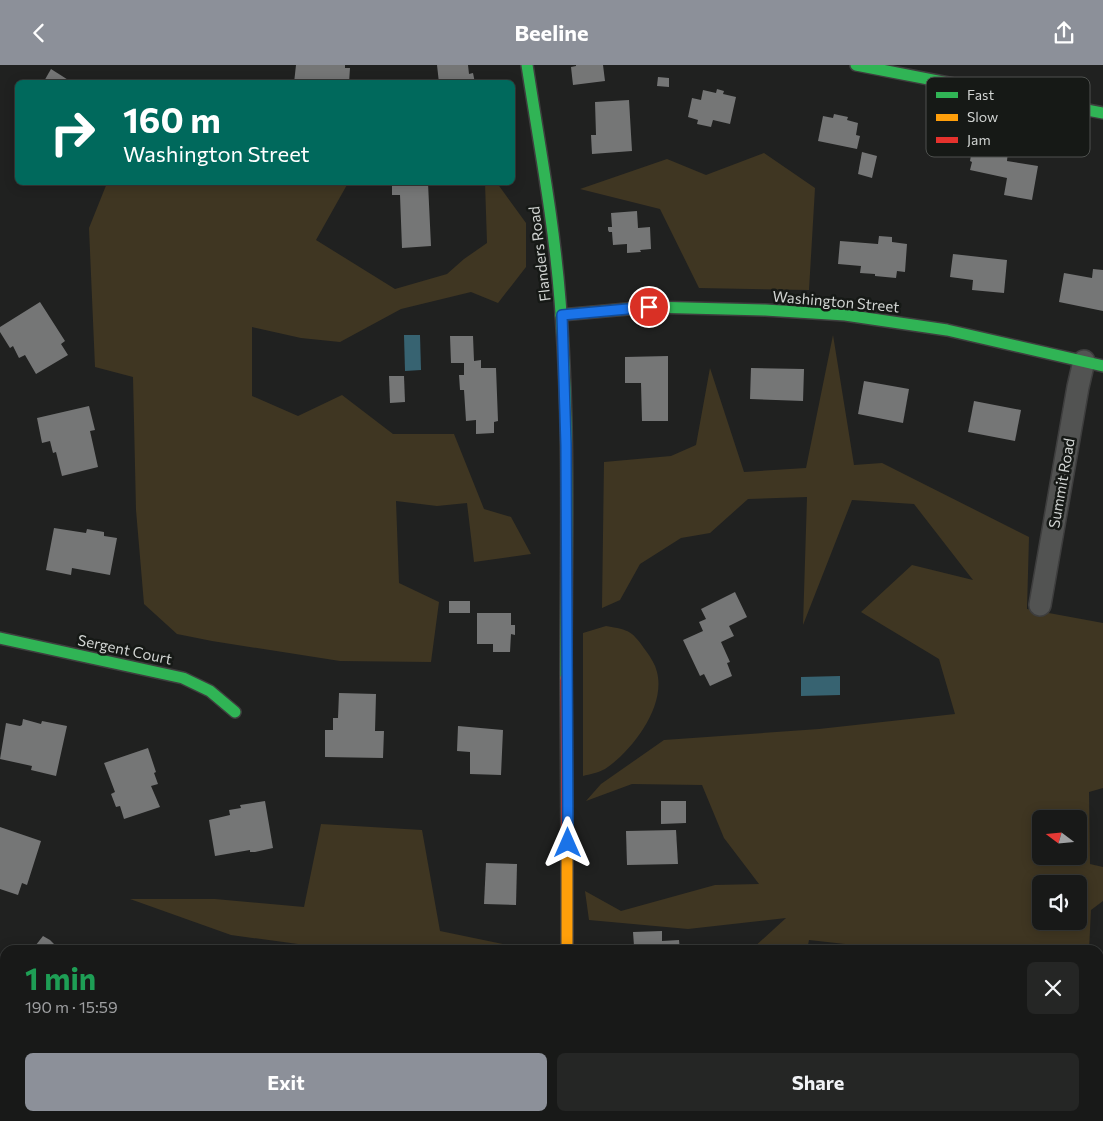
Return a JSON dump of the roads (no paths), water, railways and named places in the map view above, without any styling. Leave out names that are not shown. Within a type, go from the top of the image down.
[{"type":"street","name":"Flanders Road","points":[[527,65],[552,230],[562,315],[566,445],[567,945]]},
{"type":"street","points":[[856,65],[926,79]]},
{"type":"street","points":[[1090,110],[1103,113]]},
{"type":"street","name":"Washington Street","points":[[562,315],[649,307],[765,310],[845,315],[947,329],[1094,363]]},
{"type":"street","name":"Summit Road","points":[[1040,605],[1078,387],[1094,363]]},
{"type":"street","name":"Sergent Court","points":[[0,638],[182,678],[210,691],[235,712]]},
{"type":"water","points":[[404,335],[420,335],[421,370],[405,371]]},
{"type":"water","points":[[840,676],[840,695],[801,696],[801,677]]}]
